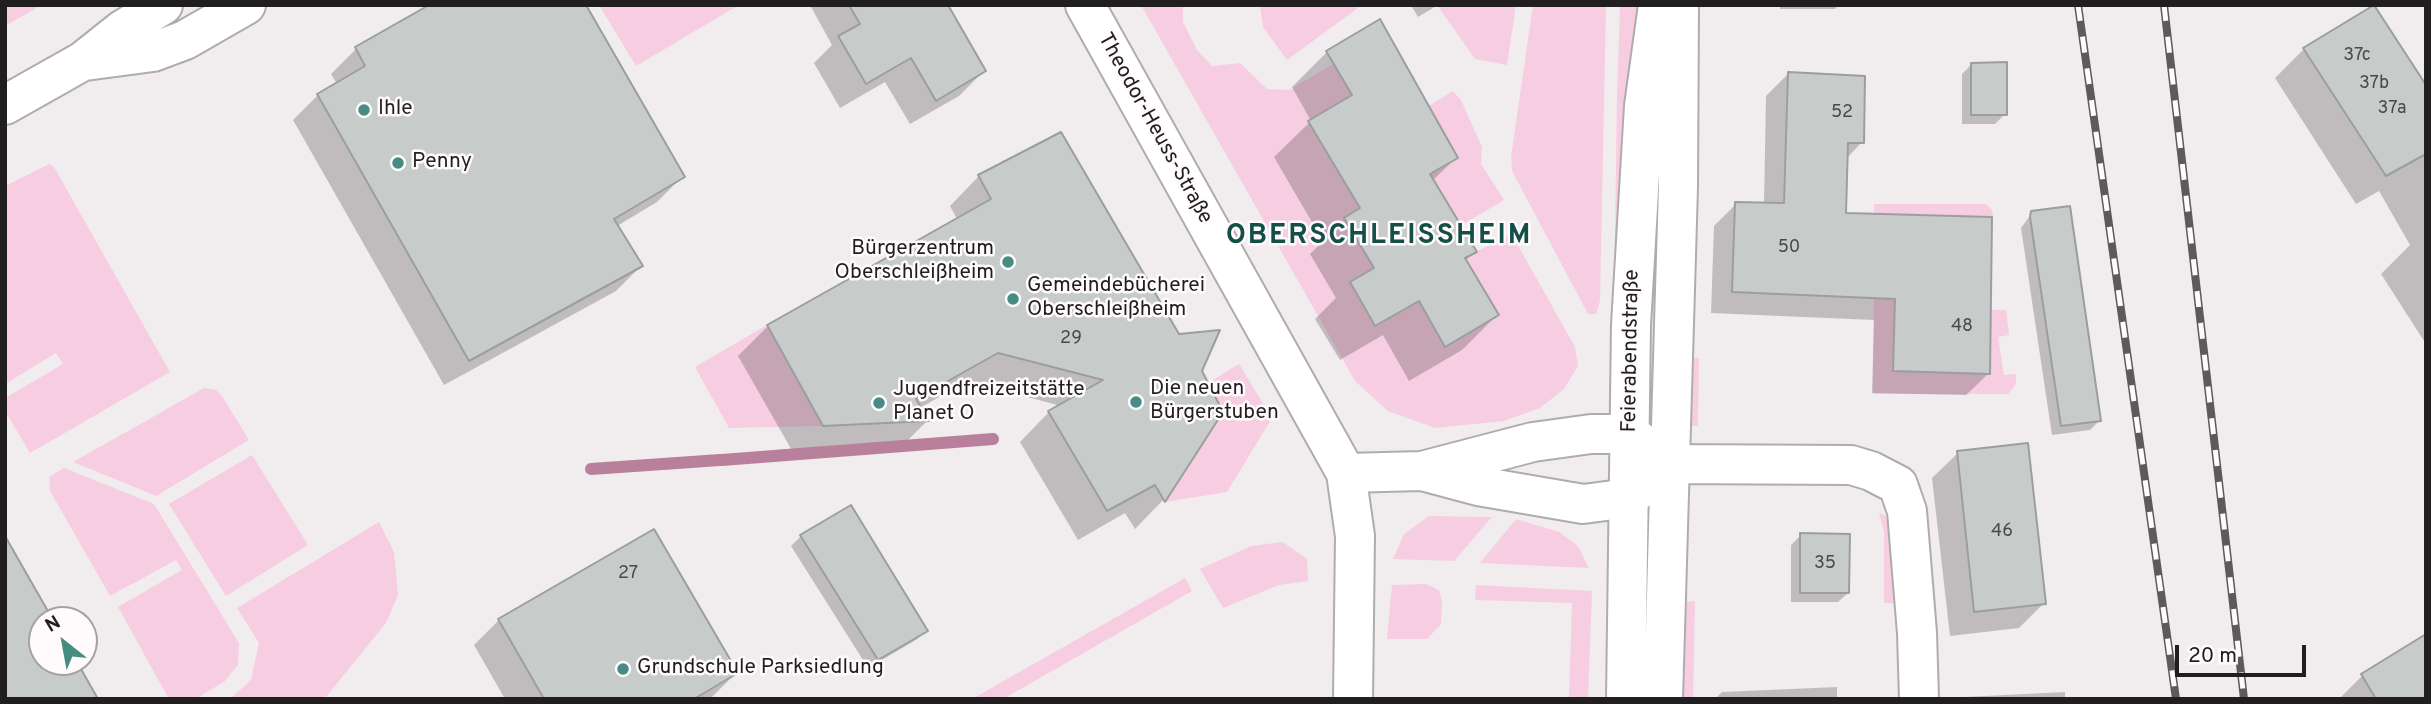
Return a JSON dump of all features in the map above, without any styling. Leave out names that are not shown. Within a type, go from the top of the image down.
[{"type":"street","points":[[5,105],[83,61],[122,30],[163,5]]},
{"type":"street","points":[[83,61],[153,52],[185,40],[246,5]]},
{"type":"street","name":"Theodor-Heuss-Straße","points":[[1084,5],[1346,473],[1355,536],[1353,699]]},
{"type":"street","name":"Feierabendstraße","points":[[1626,699],[1630,325],[1644,106],[1658,5]]},
{"type":"street","name":"Feierabendstraße","points":[[1663,699],[1679,5]]},
{"type":"street","points":[[1346,473],[1422,471],[1532,442],[1591,434],[1630,434],[1669,464],[1851,465],[1871,471],[1898,485],[1907,511],[1917,633],[1919,699]]},
{"type":"street","points":[[1422,471],[1478,486],[1583,504],[1629,498],[1669,464]]},
{"type":"shaded area","points":[[5,5],[42,5],[5,26]]},
{"type":"shaded area","points":[[599,5],[739,5],[636,66]]},
{"type":"shaded area","points":[[1141,5],[1183,5],[1183,22],[1197,50],[1212,66],[1240,63],[1267,89],[1289,90],[1333,64],[1352,95],[1308,121],[1335,167],[1380,196],[1344,218],[1374,268],[1350,282],[1375,325],[1419,301],[1445,347],[1499,315],[1465,258],[1511,233],[1575,347],[1578,366],[1564,389],[1540,408],[1504,421],[1435,428],[1388,411],[1355,381]]},
{"type":"shaded area","points":[[1260,5],[1362,5],[1287,60],[1263,27]]},
{"type":"shaded area","points":[[1437,5],[1516,5],[1507,65],[1475,59]]},
{"type":"shaded area","points":[[1533,5],[1606,5],[1600,301],[1596,314],[1588,314],[1512,171],[1511,157]]},
{"type":"shaded area","points":[[1620,5],[1641,5],[1614,301],[1617,97]]},
{"type":"shaded area","points":[[1453,91],[1461,100],[1482,147],[1481,164],[1504,200],[1448,233],[1417,181],[1427,107]]},
{"type":"shaded area","points":[[49,164],[54,167],[170,372],[30,453],[5,411],[5,398],[63,364],[56,353],[5,384],[5,186]]},
{"type":"shaded area","points":[[1874,204],[1986,204],[1992,210],[1993,217],[1897,214],[1893,371],[1990,374],[1991,310],[2006,310],[2009,335],[1998,337],[2004,375],[2016,374],[2016,384],[2008,394],[1873,394]]},
{"type":"shaded area","points":[[767,325],[823,426],[729,428],[695,367]]},
{"type":"shaded area","points":[[1687,358],[1699,358],[1698,426],[1692,426],[1687,421]]},
{"type":"shaded area","points":[[1239,364],[1272,418],[1227,492],[1165,502],[1223,412],[1208,383]]},
{"type":"shaded area","points":[[204,388],[216,390],[222,396],[249,440],[156,496],[73,462]]},
{"type":"shaded area","points":[[252,455],[308,545],[226,596],[169,504]]},
{"type":"shaded area","points":[[64,468],[154,504],[239,643],[238,665],[224,682],[195,699],[169,699],[118,607],[182,570],[176,560],[110,596],[50,491],[49,477]]},
{"type":"shaded area","points":[[1879,513],[1886,516],[1893,549],[1899,604],[1884,603],[1884,532]]},
{"type":"shaded area","points":[[1429,516],[1492,517],[1454,561],[1393,559],[1404,534]]},
{"type":"shaded area","points":[[1516,519],[1559,532],[1578,546],[1589,568],[1480,563]]},
{"type":"shaded area","points":[[379,522],[394,552],[398,595],[386,623],[330,692],[324,699],[230,699],[251,680],[259,643],[237,608]]},
{"type":"shaded area","points":[[1283,542],[1307,559],[1308,581],[1279,585],[1223,608],[1200,569],[1251,546]]},
{"type":"shaded area","points":[[1185,578],[1192,591],[1003,699],[972,699]]},
{"type":"shaded area","points":[[1426,584],[1439,590],[1442,601],[1441,624],[1427,639],[1387,639],[1392,585]]},
{"type":"shaded area","points":[[1476,585],[1592,591],[1588,699],[1569,699],[1572,603],[1475,600]]},
{"type":"shaded area","points":[[1695,601],[1693,699],[1680,699],[1681,602]]},
{"type":"building","points":[[429,5],[586,5],[685,177],[614,219],[643,266],[469,361],[317,94],[365,66],[355,47]]},
{"type":"building","points":[[849,5],[948,5],[986,71],[936,101],[911,58],[866,84],[838,36],[860,24]]},
{"type":"building","points":[[2374,5],[2426,85],[2426,154],[2386,176],[2303,48]]},
{"type":"building","points":[[1380,19],[1458,158],[1430,174],[1477,252],[1465,258],[1499,315],[1445,347],[1419,301],[1375,326],[1350,282],[1374,268],[1344,218],[1360,208],[1308,121],[1352,95],[1326,51]]},
{"type":"building","points":[[2007,62],[2007,115],[1971,115],[1971,63]]},
{"type":"building","points":[[1788,72],[1865,76],[1864,143],[1848,143],[1846,213],[1992,217],[1990,374],[1893,371],[1895,299],[1732,292],[1735,202],[1784,203]]},
{"type":"building","name":"Bürgerzentrum Oberschleißheim","points":[[1061,132],[1179,334],[1220,330],[1202,371],[1223,412],[1165,502],[1155,485],[1107,511],[1048,411],[1103,380],[998,353],[916,399],[929,421],[823,426],[767,325],[991,199],[978,175]]},
{"type":"building","points":[[2070,206],[2101,421],[2061,426],[2030,217],[2031,211]]},
{"type":"building","points":[[2028,443],[2046,604],[1974,612],[1957,451]]},
{"type":"building","points":[[851,505],[928,631],[878,660],[800,535]]},
{"type":"building","points":[[654,529],[738,673],[694,699],[544,699],[498,619]]},
{"type":"building","points":[[1800,533],[1850,534],[1849,593],[1800,593]]},
{"type":"building","points":[[5,536],[45,606],[28,606],[28,676],[85,676],[98,699],[5,699]]},
{"type":"building","points":[[2426,634],[2426,699],[2376,699],[2361,674]]},
{"type":"waterway","points":[[722,460],[993,439]]},
{"type":"waterway","points":[[591,469],[720,460]]},
{"type":"railway","points":[[2078,5],[2176,699]]},
{"type":"railway","points":[[2164,5],[2244,699]]},
{"type":"place","name":"Ihle","points":[[364,110]]},
{"type":"place","name":"Penny","points":[[398,163]]},
{"type":"place","name":"Bürgerzentrum Oberschleißheim","points":[[1008,262]]},
{"type":"place","name":"Gemeindebücherei Oberschleißheim","points":[[1013,299]]},
{"type":"place","name":"Die neuen Bürgerstuben","points":[[1136,402]]},
{"type":"place","name":"Jugendfreizeitstätte Planet O","points":[[879,403]]},
{"type":"place","name":"Grundschule Parksiedlung","points":[[623,669]]},
{"type":"district","name":"OBERSCHLEISSHEIM","points":[[1379,237]]}]
